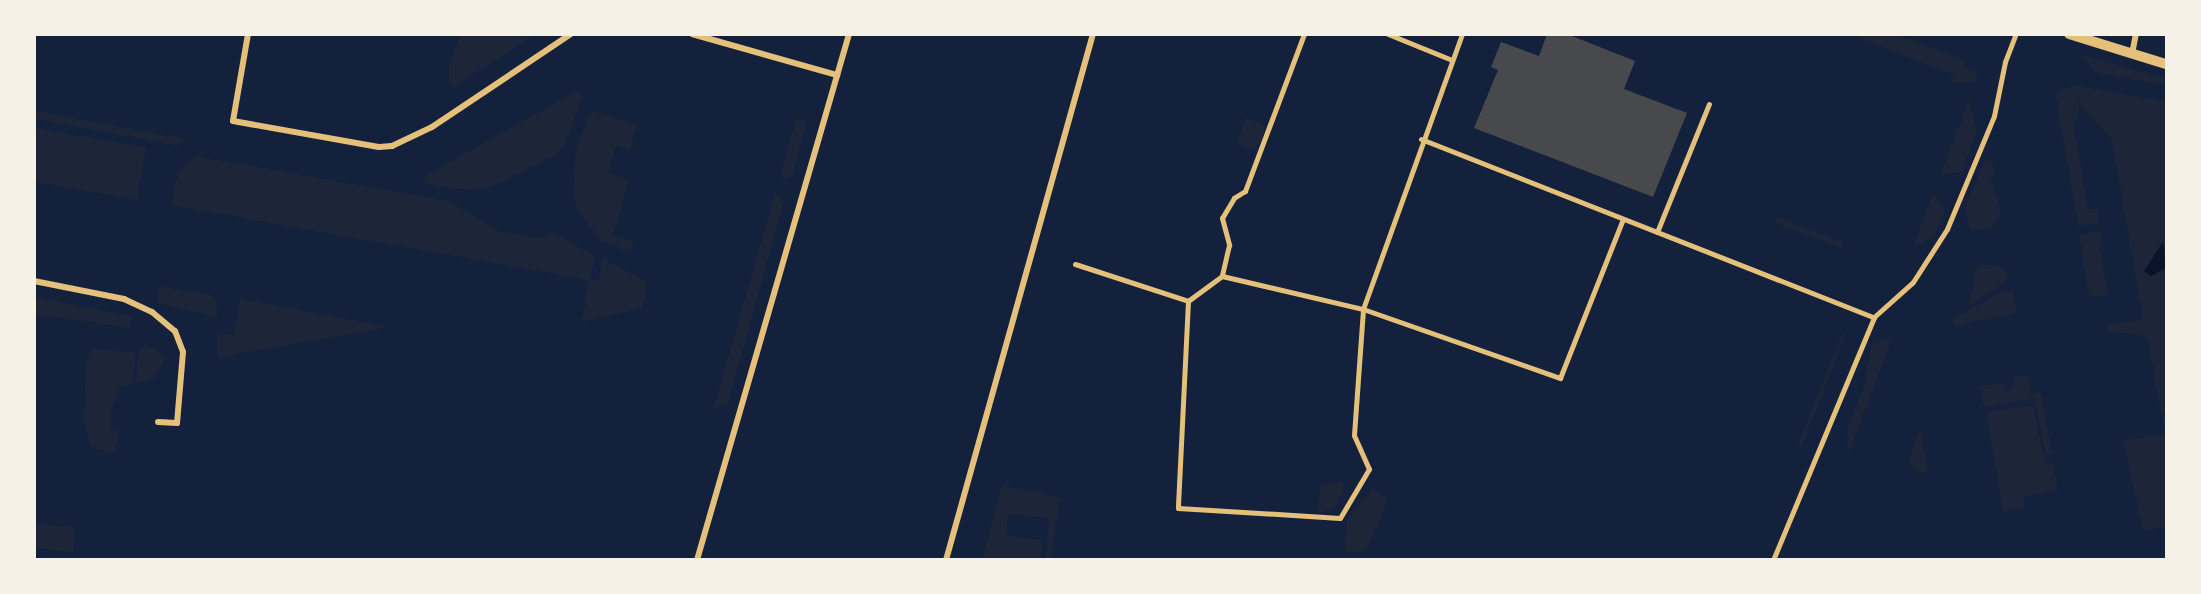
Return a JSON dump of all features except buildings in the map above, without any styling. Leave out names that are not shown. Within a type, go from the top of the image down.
[{"type":"street","points":[[248,34],[233,121],[379,147],[392,146],[432,127],[571,34]]},
{"type":"street","points":[[692,34],[837,75]]},
{"type":"street","points":[[697,560],[849,34]]},
{"type":"street","points":[[946,560],[1093,34]]},
{"type":"street","points":[[1188,301],[1221,276],[1229,245],[1222,218],[1234,198],[1245,191],[1304,34]]},
{"type":"street","points":[[1388,34],[1452,60]]},
{"type":"street","points":[[1188,301],[1178,508],[1340,518],[1369,469],[1354,435],[1363,309],[1421,139],[1462,34]]},
{"type":"street","points":[[2069,34],[2166,64]]},
{"type":"street","points":[[2131,55],[2136,34]]},
{"type":"street","points":[[1773,560],[1874,317],[1913,282],[1947,229],[1994,116],[2005,62]]},
{"type":"street","points":[[1657,232],[1709,104]]},
{"type":"street","points":[[1421,139],[1874,317]]},
{"type":"street","points":[[1221,276],[1363,309],[1560,378],[1623,219]]},
{"type":"street","points":[[1075,264],[1188,301]]},
{"type":"street","points":[[34,281],[124,299],[152,312],[176,331],[183,352],[177,423],[158,422]]},
{"type":"lane","points":[[2005,62],[2016,34]]},
{"type":"shaded area","points":[[460,34],[534,35],[454,87],[449,78],[449,66]]},
{"type":"shaded area","points":[[1852,35],[1898,35],[1963,60],[1965,67],[1978,73],[1975,81],[1967,84],[1951,82],[1953,75]]},
{"type":"shaded area","points":[[2084,56],[2166,78],[2166,85],[2094,72]]},
{"type":"shaded area","points":[[2074,85],[2166,102],[2166,527],[2143,531],[2123,440],[2165,434],[2147,336],[2107,331],[2106,325],[2143,319],[2112,140],[2077,100],[2079,118],[2073,120],[2088,209],[2097,209],[2099,223],[2078,226],[2055,92]]},
{"type":"shaded area","points":[[576,91],[581,97],[580,102],[565,144],[556,155],[496,185],[472,190],[437,187],[424,182],[424,177]]},
{"type":"shaded area","points":[[1969,100],[1977,131],[1962,172],[1949,174],[1941,172]]},
{"type":"shaded area","points":[[593,111],[637,125],[630,149],[616,146],[608,173],[629,180],[613,235],[634,242],[630,252],[601,241],[578,211],[574,199],[575,155],[588,117]]},
{"type":"shaded area","points":[[34,112],[185,139],[180,146],[35,119]]},
{"type":"shaded area","points":[[1246,116],[1264,126],[1263,139],[1252,150],[1237,144]]},
{"type":"shaded area","points":[[796,119],[806,122],[792,177],[786,179],[780,177]]},
{"type":"shaded area","points":[[35,128],[146,148],[137,200],[34,182]]},
{"type":"shaded area","points":[[195,156],[449,201],[500,232],[544,238],[552,232],[595,256],[590,280],[599,280],[602,258],[647,282],[642,308],[582,322],[589,280],[171,205],[178,172]]},
{"type":"shaded area","points":[[1992,160],[1995,175],[1991,180],[2001,210],[1991,228],[1970,229],[1965,209],[1985,161]]},
{"type":"shaded area","points":[[775,193],[784,201],[728,404],[714,407]]},
{"type":"shaded area","points":[[1933,193],[1945,210],[1934,236],[1913,247]]},
{"type":"shaded area","points":[[1777,217],[1844,243],[1842,248],[1775,223]]},
{"type":"shaded area","points":[[2101,231],[2102,242],[2099,243],[2108,295],[2096,297],[2089,296],[2080,235]]},
{"type":"shaded area","points":[[2163,242],[2166,268],[2151,276],[2144,271]]},
{"type":"shaded area","points":[[1977,265],[1997,265],[2009,274],[2003,284],[1969,305]]},
{"type":"shaded area","points":[[159,286],[215,296],[218,317],[156,303]]},
{"type":"shaded area","points":[[2013,291],[2017,313],[1954,326],[1952,320],[1997,294]]},
{"type":"shaded area","points":[[34,297],[132,316],[130,328],[35,314]]},
{"type":"shaded area","points":[[240,299],[390,327],[218,357],[218,333],[234,334]]},
{"type":"shaded area","points":[[1844,330],[1844,338],[1800,450],[1799,443]]},
{"type":"shaded area","points":[[1892,338],[1848,454],[1847,431],[1865,383],[1872,344]]},
{"type":"shaded area","points":[[146,345],[163,355],[164,361],[154,377],[136,384],[139,352]]},
{"type":"shaded area","points":[[93,349],[135,352],[132,384],[119,388],[111,410],[110,429],[119,430],[115,452],[96,450],[90,445],[84,423],[86,358]]},
{"type":"shaded area","points":[[2028,375],[2031,393],[2040,391],[2052,454],[2046,455],[2034,398],[1984,407],[1980,386],[2004,383],[2005,392],[2011,391],[2014,377]]},
{"type":"shaded area","points":[[2033,405],[2045,463],[2053,463],[2058,490],[2024,496],[2025,507],[2003,511],[1986,412]]},
{"type":"shaded area","points":[[1920,427],[1928,470],[1921,473],[1908,463]]},
{"type":"shaded area","points":[[1342,481],[1344,489],[1334,508],[1317,514],[1321,485]]},
{"type":"shaded area","points":[[1002,485],[1060,498],[1051,559],[1046,559],[1049,518],[1008,514],[1006,536],[1042,540],[1041,559],[982,559]]},
{"type":"shaded area","points":[[1373,488],[1388,500],[1366,552],[1345,551],[1347,520]]},
{"type":"shaded area","points":[[35,523],[76,527],[73,552],[34,548]]}]
